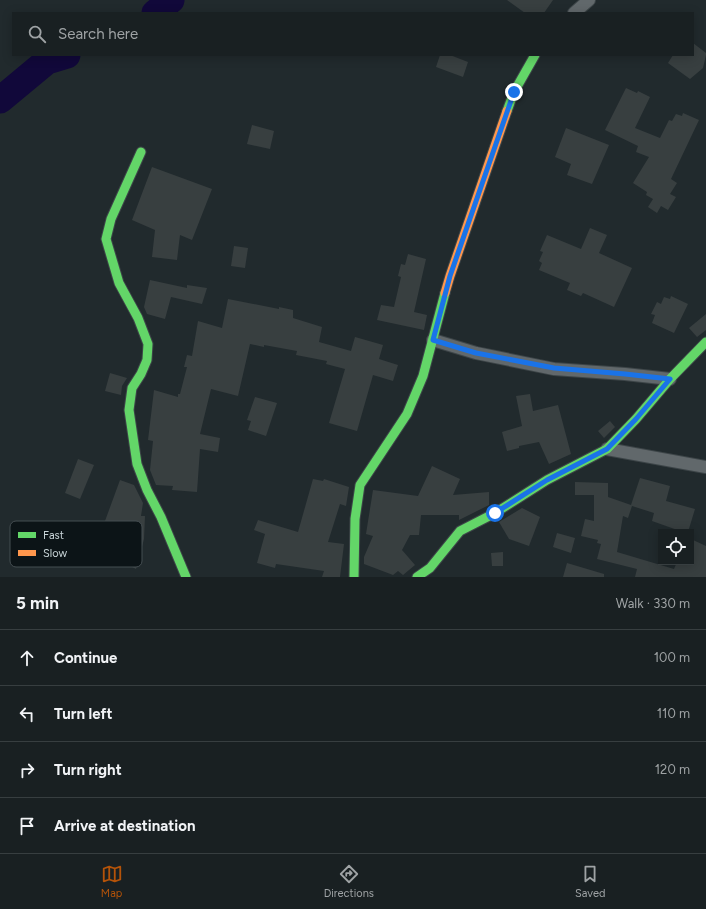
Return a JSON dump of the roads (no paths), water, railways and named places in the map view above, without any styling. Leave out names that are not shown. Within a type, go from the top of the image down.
[{"type":"street","points":[[575,12],[588,0]]},
{"type":"street","points":[[354,577],[357,496],[360,485],[407,414],[423,376],[450,276],[514,92],[534,56]]},
{"type":"street","points":[[141,152],[111,219],[106,239],[119,283],[138,318],[148,344],[147,360],[141,374],[132,388],[129,410],[137,464],[186,577]]},
{"type":"street","points":[[433,340],[476,353],[554,368],[670,379]]},
{"type":"street","points":[[417,577],[430,568],[460,531],[495,513],[547,480],[607,449],[636,419],[670,379],[706,342]]},
{"type":"street","points":[[607,449],[706,467]]},
{"type":"waterway","points":[[156,12],[171,0]]},
{"type":"waterway","points":[[0,100],[47,61],[64,56]]}]
